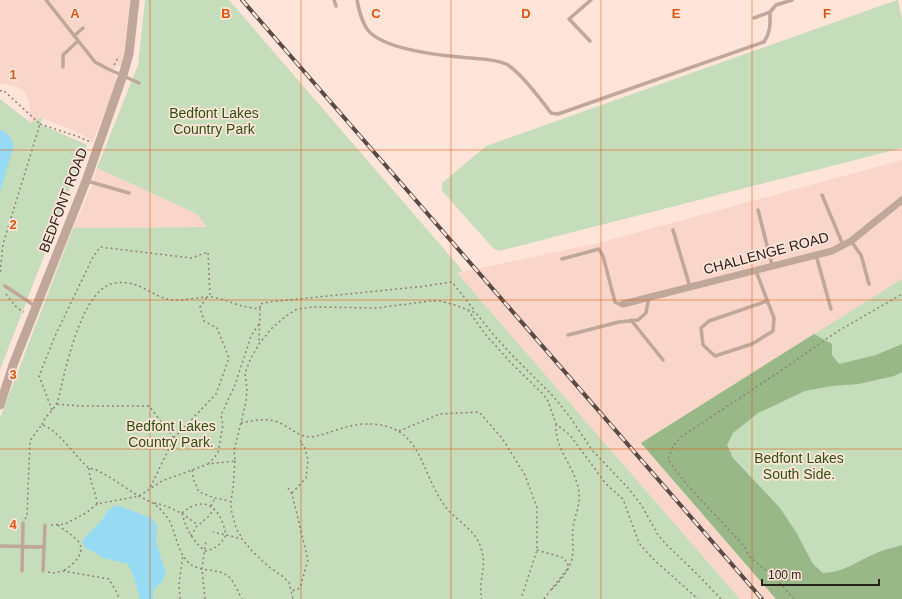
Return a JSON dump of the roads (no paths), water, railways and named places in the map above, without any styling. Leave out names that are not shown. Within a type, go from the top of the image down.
[{"type":"street","name":"BEDFONT ROAD","points":[[0,405],[12,365],[86,180],[123,76],[129,54],[135,0]]},
{"type":"street","name":"CHALLENGE ROAD","points":[[623,304],[832,251],[851,241],[902,200]]},
{"type":"lane","points":[[46,0],[95,62],[139,83]]},
{"type":"lane","points":[[334,0],[336,6]]},
{"type":"lane","points":[[357,0],[361,18],[367,29],[378,39],[399,47],[449,56],[490,60],[506,64],[514,69],[551,113],[558,114],[764,42],[768,37],[770,30],[770,12]]},
{"type":"lane","points":[[590,41],[569,19],[591,0]]},
{"type":"lane","points":[[754,18],[770,12],[776,6],[792,0]]},
{"type":"lane","points":[[74,36],[83,28]]},
{"type":"lane","points":[[63,67],[63,55],[78,41]]},
{"type":"lane","points":[[86,180],[129,194]]},
{"type":"lane","points":[[822,196],[843,246]]},
{"type":"lane","points":[[758,210],[772,265]]},
{"type":"lane","points":[[672,230],[690,287]]},
{"type":"lane","points":[[851,241],[861,255],[869,284]]},
{"type":"lane","points":[[562,258],[599,249],[603,256],[615,302],[621,305],[623,304]]},
{"type":"lane","points":[[816,255],[831,310]]},
{"type":"lane","points":[[756,270],[774,318],[774,331],[752,344],[715,356],[703,345],[701,328],[709,320],[767,301]]},
{"type":"lane","points":[[5,286],[26,302],[36,307]]},
{"type":"lane","points":[[568,335],[619,322],[638,320],[646,313],[649,297]]},
{"type":"lane","points":[[631,320],[663,360]]},
{"type":"lane","points":[[22,571],[23,523]]},
{"type":"lane","points":[[42,571],[45,525]]},
{"type":"lane","points":[[0,546],[44,547]]},
{"type":"water","points":[[0,129],[9,135],[14,145],[0,193]]},
{"type":"water","points":[[117,505],[151,518],[157,526],[156,541],[166,573],[161,583],[154,589],[153,599],[140,599],[128,564],[103,558],[85,548],[82,541],[102,520],[108,510]]},
{"type":"railway","points":[[242,0],[762,599]]},
{"type":"park label","name":"Bedfont Lakes Country Park","points":[[214,122]]},
{"type":"park label","name":"Bedfont Lakes Country Park.","points":[[171,434]]},
{"type":"park label","name":"Bedfont Lakes South Side.","points":[[799,466]]}]
